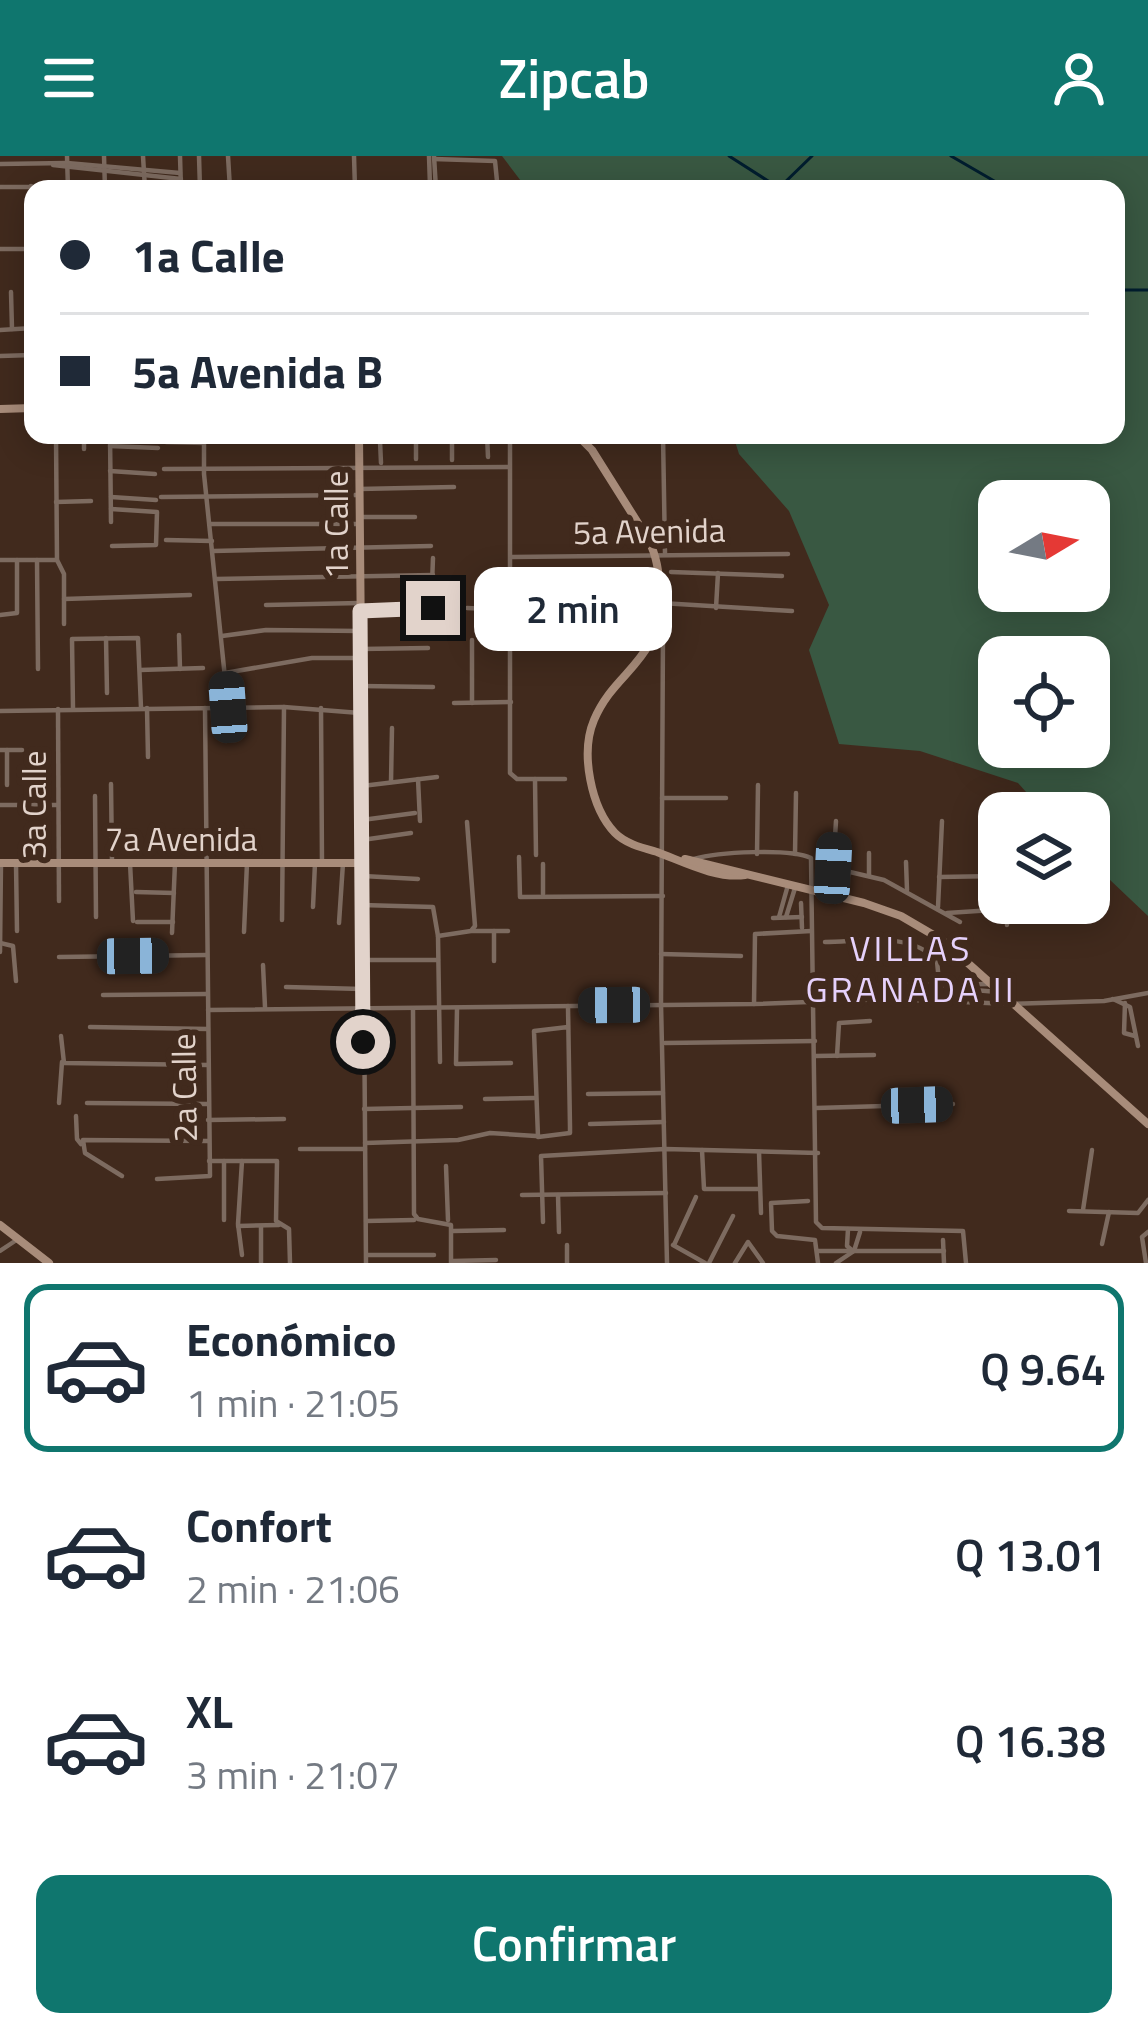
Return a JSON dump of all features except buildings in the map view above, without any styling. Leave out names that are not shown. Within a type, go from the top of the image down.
[{"type":"main road","name":"1a Calle","points":[[359,444],[363,863]]},
{"type":"main road","points":[[586,444],[660,553],[659,611],[640,660],[593,722],[589,762],[598,803],[613,831],[629,842],[734,876],[745,875]]},
{"type":"main road","points":[[677,859],[840,897],[920,925],[1148,1124]]},
{"type":"main road","name":"7a Avenida","points":[[0,863],[363,863]]},
{"type":"main road","points":[[0,1226],[49,1263]]},
{"type":"street","points":[[104,156],[105,180]]},
{"type":"street","points":[[143,156],[144,180]]},
{"type":"street","points":[[180,156],[181,180]]},
{"type":"street","points":[[432,157],[495,161],[500,180]]},
{"type":"street","points":[[0,164],[67,162],[181,176]]},
{"type":"street","points":[[11,292],[12,329]]},
{"type":"street","points":[[0,329],[24,328]]},
{"type":"street","points":[[56,444],[57,560],[63,569],[64,624]]},
{"type":"street","points":[[84,444],[84,449]]},
{"type":"street","points":[[204,444],[228,707]]},
{"type":"street","points":[[380,444],[381,463]]},
{"type":"street","points":[[416,444],[416,459]]},
{"type":"street","points":[[452,444],[452,460]]},
{"type":"street","points":[[488,444],[488,458]]},
{"type":"street","points":[[510,444],[510,773],[513,778],[565,779]]},
{"type":"street","points":[[660,553],[663,444]]},
{"type":"street","points":[[111,522],[110,446],[158,448]]},
{"type":"street","points":[[164,469],[509,466]]},
{"type":"street","points":[[110,471],[155,474]]},
{"type":"street","points":[[111,497],[454,487]]},
{"type":"street","points":[[56,502],[92,501]]},
{"type":"street","points":[[111,509],[157,512],[157,545],[112,546]]},
{"type":"street","points":[[211,524],[415,518]]},
{"type":"street","points":[[166,540],[212,541]]},
{"type":"street","points":[[213,551],[431,546]]},
{"type":"street","name":"5a Avenida","points":[[510,557],[788,554]]},
{"type":"street","points":[[266,605],[433,608],[433,558]]},
{"type":"street","points":[[0,560],[57,560]]},
{"type":"street","points":[[0,615],[17,613],[17,560]]},
{"type":"street","points":[[37,560],[38,669]]},
{"type":"street","points":[[671,572],[782,576]]},
{"type":"street","points":[[716,608],[718,573]]},
{"type":"street","points":[[216,579],[433,575]]},
{"type":"street","points":[[64,599],[190,596]]},
{"type":"street","points":[[667,1263],[661,1004],[663,632],[659,611],[679,607],[792,611]]},
{"type":"street","points":[[467,608],[510,610]]},
{"type":"street","points":[[408,610],[408,628]]},
{"type":"street","points":[[222,636],[266,630],[360,631]]},
{"type":"street","points":[[179,635],[180,669]]},
{"type":"street","points":[[106,638],[107,693]]},
{"type":"street","points":[[73,709],[71,640],[139,638],[148,757]]},
{"type":"street","points":[[472,640],[472,703]]},
{"type":"street","points":[[225,673],[312,658],[428,648]]},
{"type":"street","points":[[140,670],[203,668]]},
{"type":"street","points":[[361,686],[434,687]]},
{"type":"street","points":[[454,703],[511,702]]},
{"type":"street","points":[[282,920],[284,707]]},
{"type":"street","points":[[0,711],[284,707],[361,713]]},
{"type":"street","name":"2a Calle","points":[[157,1179],[206,1178],[209,1161],[205,708]]},
{"type":"street","points":[[313,907],[321,708]]},
{"type":"street","name":"3a Calle","points":[[58,710],[59,901]]},
{"type":"street","points":[[392,728],[392,783]]},
{"type":"street","points":[[7,785],[4,750],[22,750]]},
{"type":"street","points":[[362,786],[437,777]]},
{"type":"street","points":[[418,779],[420,820]]},
{"type":"street","points":[[535,779],[536,855]]},
{"type":"street","points":[[111,784],[112,862]]},
{"type":"street","points":[[757,854],[758,784]]},
{"type":"street","points":[[711,785],[711,798]]},
{"type":"street","points":[[795,854],[796,794]]},
{"type":"street","points":[[95,796],[96,917]]},
{"type":"street","points":[[662,798],[726,798]]},
{"type":"street","points":[[0,805],[57,805]]},
{"type":"street","points":[[362,820],[415,813]]},
{"type":"street","points":[[836,821],[833,868],[907,890],[960,922]]},
{"type":"street","points":[[938,907],[942,821]]},
{"type":"street","points":[[466,823],[474,904],[471,932]]},
{"type":"street","points":[[362,840],[411,833]]},
{"type":"street","points":[[869,854],[869,876]]},
{"type":"street","points":[[692,860],[707,855],[810,856],[816,1222],[822,1228],[963,1231],[966,1263]]},
{"type":"street","points":[[519,857],[518,893],[522,897],[663,896]]},
{"type":"street","points":[[130,862],[135,921],[172,922]]},
{"type":"street","points":[[906,862],[907,890]]},
{"type":"street","points":[[0,863],[0,952]]},
{"type":"street","points":[[16,863],[17,931]]},
{"type":"street","points":[[172,933],[175,863]]},
{"type":"street","points":[[244,932],[247,863]]},
{"type":"street","points":[[339,923],[343,863]]},
{"type":"street","name":"1a Calle","points":[[363,863],[366,1259]]},
{"type":"street","points":[[543,864],[544,897]]},
{"type":"street","points":[[840,897],[846,870]]},
{"type":"street","points":[[363,876],[418,879]]},
{"type":"street","points":[[939,877],[978,876]]},
{"type":"street","points":[[792,886],[780,917],[802,917]]},
{"type":"street","points":[[136,892],[174,893]]},
{"type":"street","points":[[801,903],[802,928]]},
{"type":"street","points":[[362,904],[433,908],[438,936],[440,1062]]},
{"type":"street","points":[[947,914],[978,910]]},
{"type":"street","points":[[494,931],[494,961]]},
{"type":"street","points":[[438,936],[508,931]]},
{"type":"street","points":[[754,1004],[755,934],[812,931]]},
{"type":"street","points":[[825,942],[917,945],[933,956],[945,986]]},
{"type":"street","points":[[0,943],[12,944],[16,980]]},
{"type":"street","points":[[661,954],[741,956]]},
{"type":"street","points":[[58,957],[207,955]]},
{"type":"street","points":[[362,960],[438,960]]},
{"type":"street","points":[[263,965],[265,1010]]},
{"type":"street","points":[[828,986],[945,986],[966,992],[994,988]]},
{"type":"street","points":[[286,987],[362,989]]},
{"type":"street","points":[[208,1010],[888,999],[1012,1004],[1146,993]]},
{"type":"street","points":[[103,995],[207,994]]},
{"type":"street","points":[[1113,999],[1132,1012],[1138,1046]]},
{"type":"street","points":[[1125,1003],[1124,1034],[1137,1036]]},
{"type":"street","points":[[300,1150],[458,1140],[490,1133],[569,1135],[568,1006]]},
{"type":"street","points":[[457,1009],[456,1064],[511,1063]]},
{"type":"street","points":[[413,1010],[414,1208],[418,1220]]},
{"type":"street","points":[[837,1056],[839,1022],[871,1021]]},
{"type":"street","points":[[90,1027],[208,1029]]},
{"type":"street","points":[[536,1136],[534,1030],[568,1027]]},
{"type":"street","points":[[59,1103],[61,1036]]},
{"type":"street","points":[[662,1043],[815,1041]]},
{"type":"street","points":[[815,1056],[874,1055]]},
{"type":"street","points":[[62,1062],[208,1066]]},
{"type":"street","points":[[588,1094],[664,1094]]},
{"type":"street","points":[[485,1099],[534,1098]]},
{"type":"street","points":[[87,1103],[207,1104]]},
{"type":"street","points":[[816,1108],[953,1104]]},
{"type":"street","points":[[364,1109],[461,1108]]},
{"type":"street","points":[[76,1116],[85,1153],[122,1176]]},
{"type":"street","points":[[208,1120],[284,1119]]},
{"type":"street","points":[[590,1124],[664,1122]]},
{"type":"street","points":[[81,1144],[87,1139],[208,1141]]},
{"type":"street","points":[[543,1222],[542,1156],[665,1149],[818,1153]]},
{"type":"street","points":[[702,1150],[704,1190],[759,1189]]},
{"type":"street","points":[[1083,1212],[1092,1150]]},
{"type":"street","points":[[759,1152],[761,1213]]},
{"type":"street","points":[[209,1161],[275,1160],[280,1169],[279,1226]]},
{"type":"street","points":[[224,1161],[224,1220]]},
{"type":"street","points":[[242,1161],[238,1226],[242,1255]]},
{"type":"street","points":[[446,1166],[452,1262],[496,1261]]},
{"type":"street","points":[[522,1195],[666,1193]]},
{"type":"street","points":[[558,1195],[559,1232]]},
{"type":"street","points":[[670,1245],[696,1197]]},
{"type":"street","points":[[1069,1210],[1142,1212],[1148,1200]]},
{"type":"street","points":[[808,1201],[771,1202],[772,1231],[777,1236],[815,1240],[818,1263]]},
{"type":"street","points":[[1102,1244],[1109,1212]]},
{"type":"street","points":[[670,1245],[707,1263],[733,1216]]},
{"type":"street","points":[[366,1221],[448,1222]]},
{"type":"street","points":[[238,1226],[289,1229],[290,1263]]},
{"type":"street","points":[[261,1227],[261,1263]]},
{"type":"street","points":[[848,1229],[847,1246],[854,1251]]},
{"type":"street","points":[[453,1232],[504,1230]]},
{"type":"street","points":[[836,1263],[854,1251],[860,1230]]},
{"type":"street","points":[[1146,1263],[1142,1237],[1148,1232]]},
{"type":"street","points":[[0,1251],[19,1238]]},
{"type":"street","points":[[943,1240],[944,1263]]},
{"type":"street","points":[[736,1263],[748,1241],[763,1263]]},
{"type":"street","points":[[567,1263],[568,1245]]},
{"type":"street","points":[[818,1251],[944,1251]]},
{"type":"street","points":[[923,1251],[923,1263]]},
{"type":"street","points":[[886,1252],[886,1263]]},
{"type":"street","points":[[366,1259],[434,1255]]},
{"type":"green space","points":[[502,156],[1148,156],[1148,916],[1110,880],[1110,792],[1026,792],[1018,783],[920,751],[839,744],[809,650],[829,605],[789,511],[739,454],[736,444],[1125,444],[1125,180],[520,180]]},
{"type":"waterway","points":[[729,156],[766,180]]},
{"type":"waterway","points":[[787,180],[812,156]]},
{"type":"waterway","points":[[951,156],[992,180]]},
{"type":"waterway","points":[[1125,290],[1148,290]]},
{"type":"district","name":"VILLAS GRANADA II","points":[[911,968]]},
{"type":"route","points":[[363,1042],[360,611],[433,608]]}]
